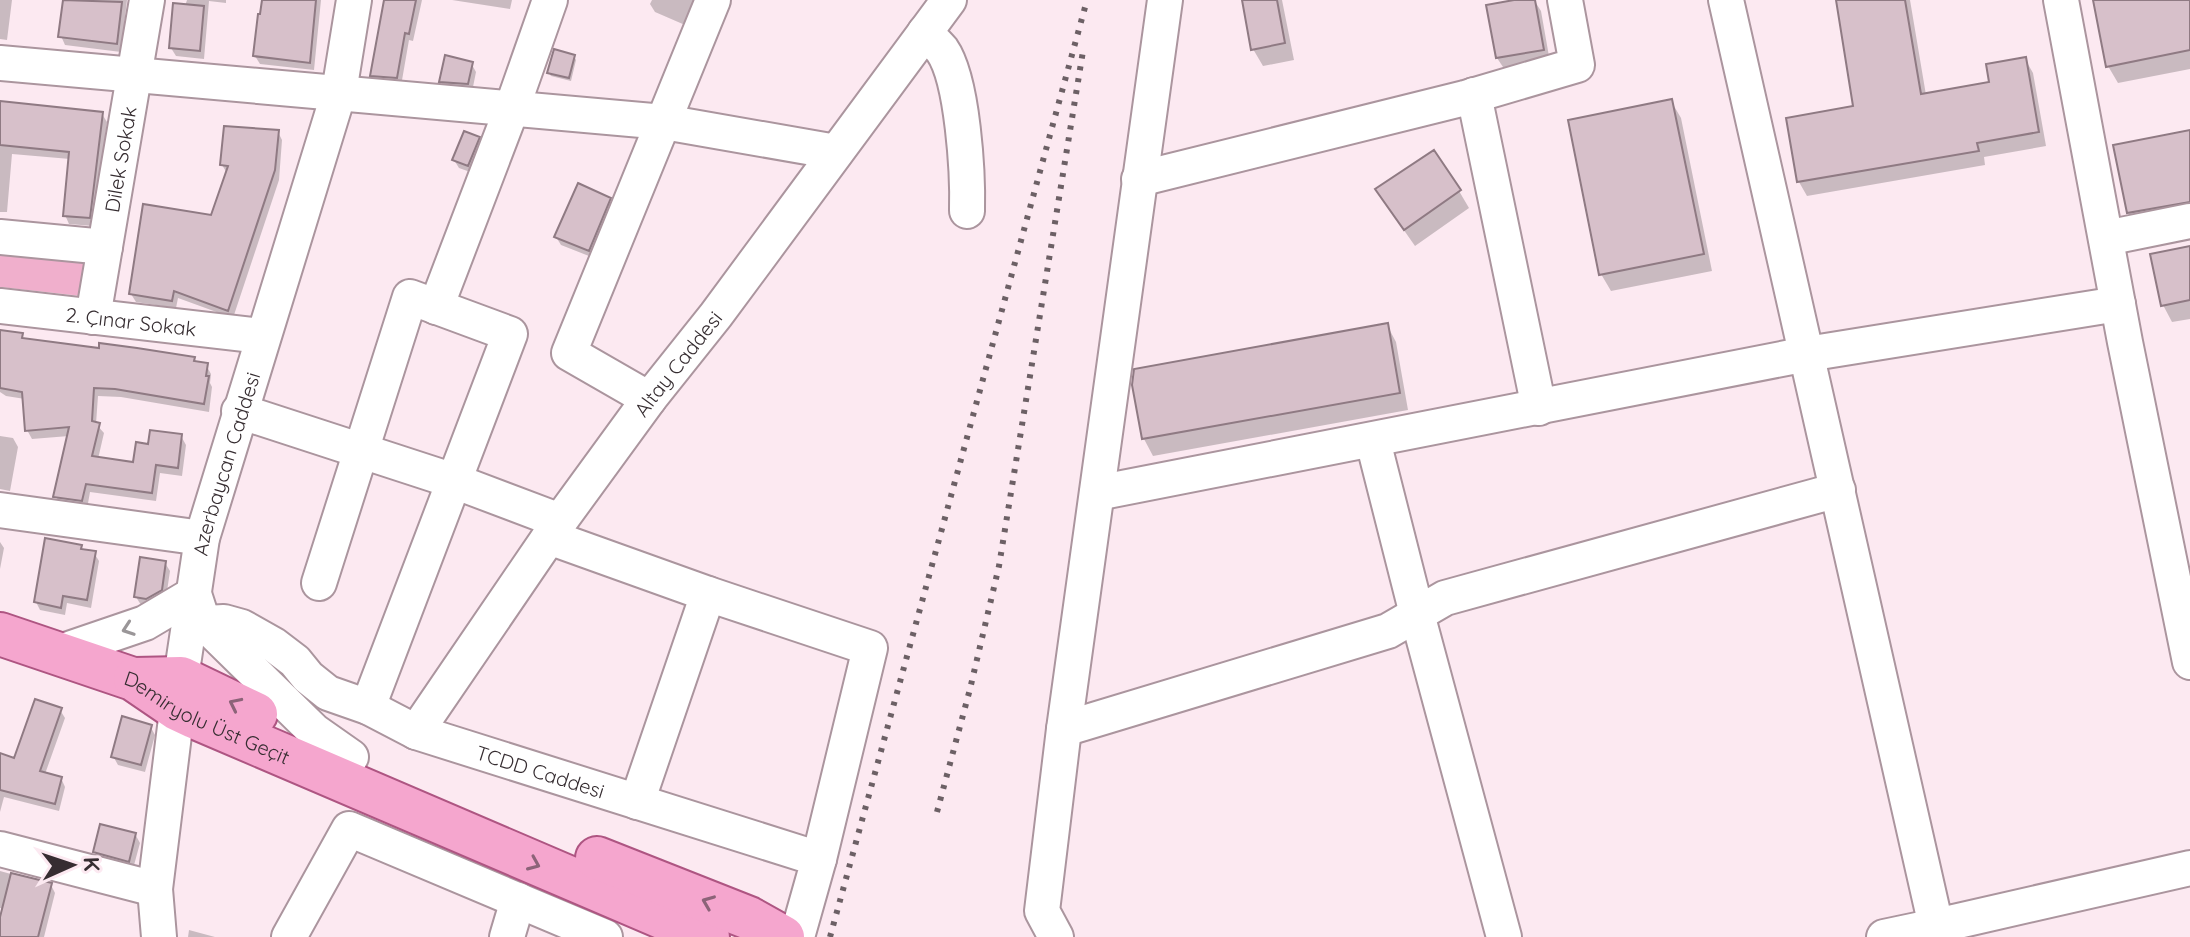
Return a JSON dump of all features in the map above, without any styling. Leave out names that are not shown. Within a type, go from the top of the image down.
[{"type":"main road","name":"Demiryolu Üst Geçit","points":[[0,634],[288,730],[504,823],[749,918],[786,936]]},
{"type":"main road","name":"Demiryolu Üst Geçit","points":[[179,694],[542,868],[708,937]]},
{"type":"street","name":"Dilek Sokak","points":[[93,317],[147,0]]},
{"type":"street","name":"Azerbaycan Caddesi","points":[[159,937],[156,895],[179,694],[199,609],[202,538],[339,92],[354,0]]},
{"type":"street","points":[[436,307],[550,0]]},
{"type":"street","points":[[649,399],[569,353],[713,0]]},
{"type":"street","name":"Altay Caddesi","points":[[416,732],[554,529],[949,0]]},
{"type":"street","points":[[1056,937],[1042,911],[1064,729],[1165,0]]},
{"type":"street","points":[[1139,179],[1474,95],[1577,65],[1565,0]]},
{"type":"street","points":[[1726,0],[1936,926]]},
{"type":"street","points":[[2061,0],[2190,662]]},
{"type":"street","points":[[925,32],[944,52],[952,75],[962,120],[968,179],[967,211]]},
{"type":"street","points":[[0,63],[664,122],[836,152]]},
{"type":"street","points":[[1474,95],[1539,408]]},
{"type":"street","points":[[2106,238],[2190,221]]},
{"type":"street","points":[[0,237],[105,247]]},
{"type":"street","points":[[319,583],[410,297],[510,334],[368,707]]},
{"type":"street","points":[[1097,493],[1807,354],[2118,304]]},
{"type":"street","name":"2. Çınar Sokak","points":[[0,306],[262,336]]},
{"type":"street","points":[[239,411],[454,481],[554,529],[708,594],[870,648],[819,859],[786,936]]},
{"type":"street","points":[[1373,441],[1504,937]]},
{"type":"street","points":[[1064,729],[1388,631],[1445,598],[1838,490]]},
{"type":"street","points":[[0,510],[202,538]]},
{"type":"street","points":[[637,802],[708,594]]},
{"type":"street","points":[[57,653],[145,623],[199,609],[314,731],[351,757]]},
{"type":"street","name":"TCDD Caddesi","points":[[199,609],[274,645],[328,693],[368,707],[416,732],[819,859]]},
{"type":"street","points":[[289,937],[349,829],[605,937]]},
{"type":"street","points":[[0,849],[156,895],[143,937]]},
{"type":"street","points":[[1884,937],[2190,868]]},
{"type":"street","points":[[507,937],[518,900]]},
{"type":"shaded area","points":[[0,251],[86,261],[82,296],[0,287]]},
{"type":"building","points":[[63,0],[122,2],[117,44],[58,37]]},
{"type":"building","points":[[262,0],[316,0],[310,63],[253,56]]},
{"type":"building","points":[[384,0],[416,0],[409,34],[405,33],[397,78],[370,76]]},
{"type":"building","points":[[1242,0],[1277,0],[1285,43],[1251,50]]},
{"type":"building","points":[[1535,0],[1544,50],[1496,58],[1486,5]]},
{"type":"building","points":[[1836,0],[1905,0],[1921,94],[1989,82],[1986,64],[2026,57],[2039,132],[1977,143],[1979,151],[1797,182],[1786,118],[1853,106]]},
{"type":"building","points":[[2093,0],[2190,0],[2190,50],[2106,67]]},
{"type":"building","points":[[173,3],[204,6],[200,51],[169,48]]},
{"type":"building","points":[[554,49],[575,55],[569,78],[547,73]]},
{"type":"building","points":[[445,55],[473,62],[468,84],[439,82]]},
{"type":"building","points":[[1672,99],[1704,254],[1599,275],[1568,120]]},
{"type":"building","points":[[0,101],[103,112],[90,218],[63,216],[69,152],[0,145]]},
{"type":"building","points":[[224,126],[279,130],[275,170],[228,311],[174,291],[172,301],[129,294],[143,204],[211,215],[228,166],[220,165]]},
{"type":"building","points":[[2190,130],[2190,202],[2127,213],[2113,145]]},
{"type":"building","points":[[464,131],[480,137],[468,166],[452,160]]},
{"type":"building","points":[[1434,150],[1461,190],[1404,230],[1375,189]]},
{"type":"building","points":[[578,183],[611,198],[589,251],[554,237]]},
{"type":"building","points":[[2190,246],[2190,300],[2161,306],[2150,254]]},
{"type":"building","points":[[1388,323],[1400,393],[1142,439],[1132,385],[1134,369]]},
{"type":"building","points":[[0,330],[23,333],[22,338],[99,348],[99,343],[137,348],[195,357],[194,361],[208,363],[204,404],[94,388],[92,421],[100,423],[92,456],[133,462],[136,442],[148,444],[150,430],[182,434],[178,468],[156,465],[152,493],[86,484],[82,501],[53,497],[69,427],[25,431],[22,392],[0,388]]},
{"type":"building","points":[[45,538],[96,551],[87,600],[63,596],[61,608],[34,602]]},
{"type":"building","points":[[140,557],[166,561],[162,590],[146,599],[134,597]]},
{"type":"building","points":[[35,699],[62,708],[40,771],[62,777],[55,804],[0,790],[0,753],[14,758]]},
{"type":"building","points":[[122,716],[152,725],[141,765],[111,757]]},
{"type":"building","points":[[100,824],[136,833],[129,862],[93,852]]},
{"type":"building","points":[[11,873],[52,883],[38,937],[0,937],[0,917]]},
{"type":"railway","points":[[830,937],[1087,0]]},
{"type":"railway","points":[[937,812],[999,566],[1083,51]]}]
